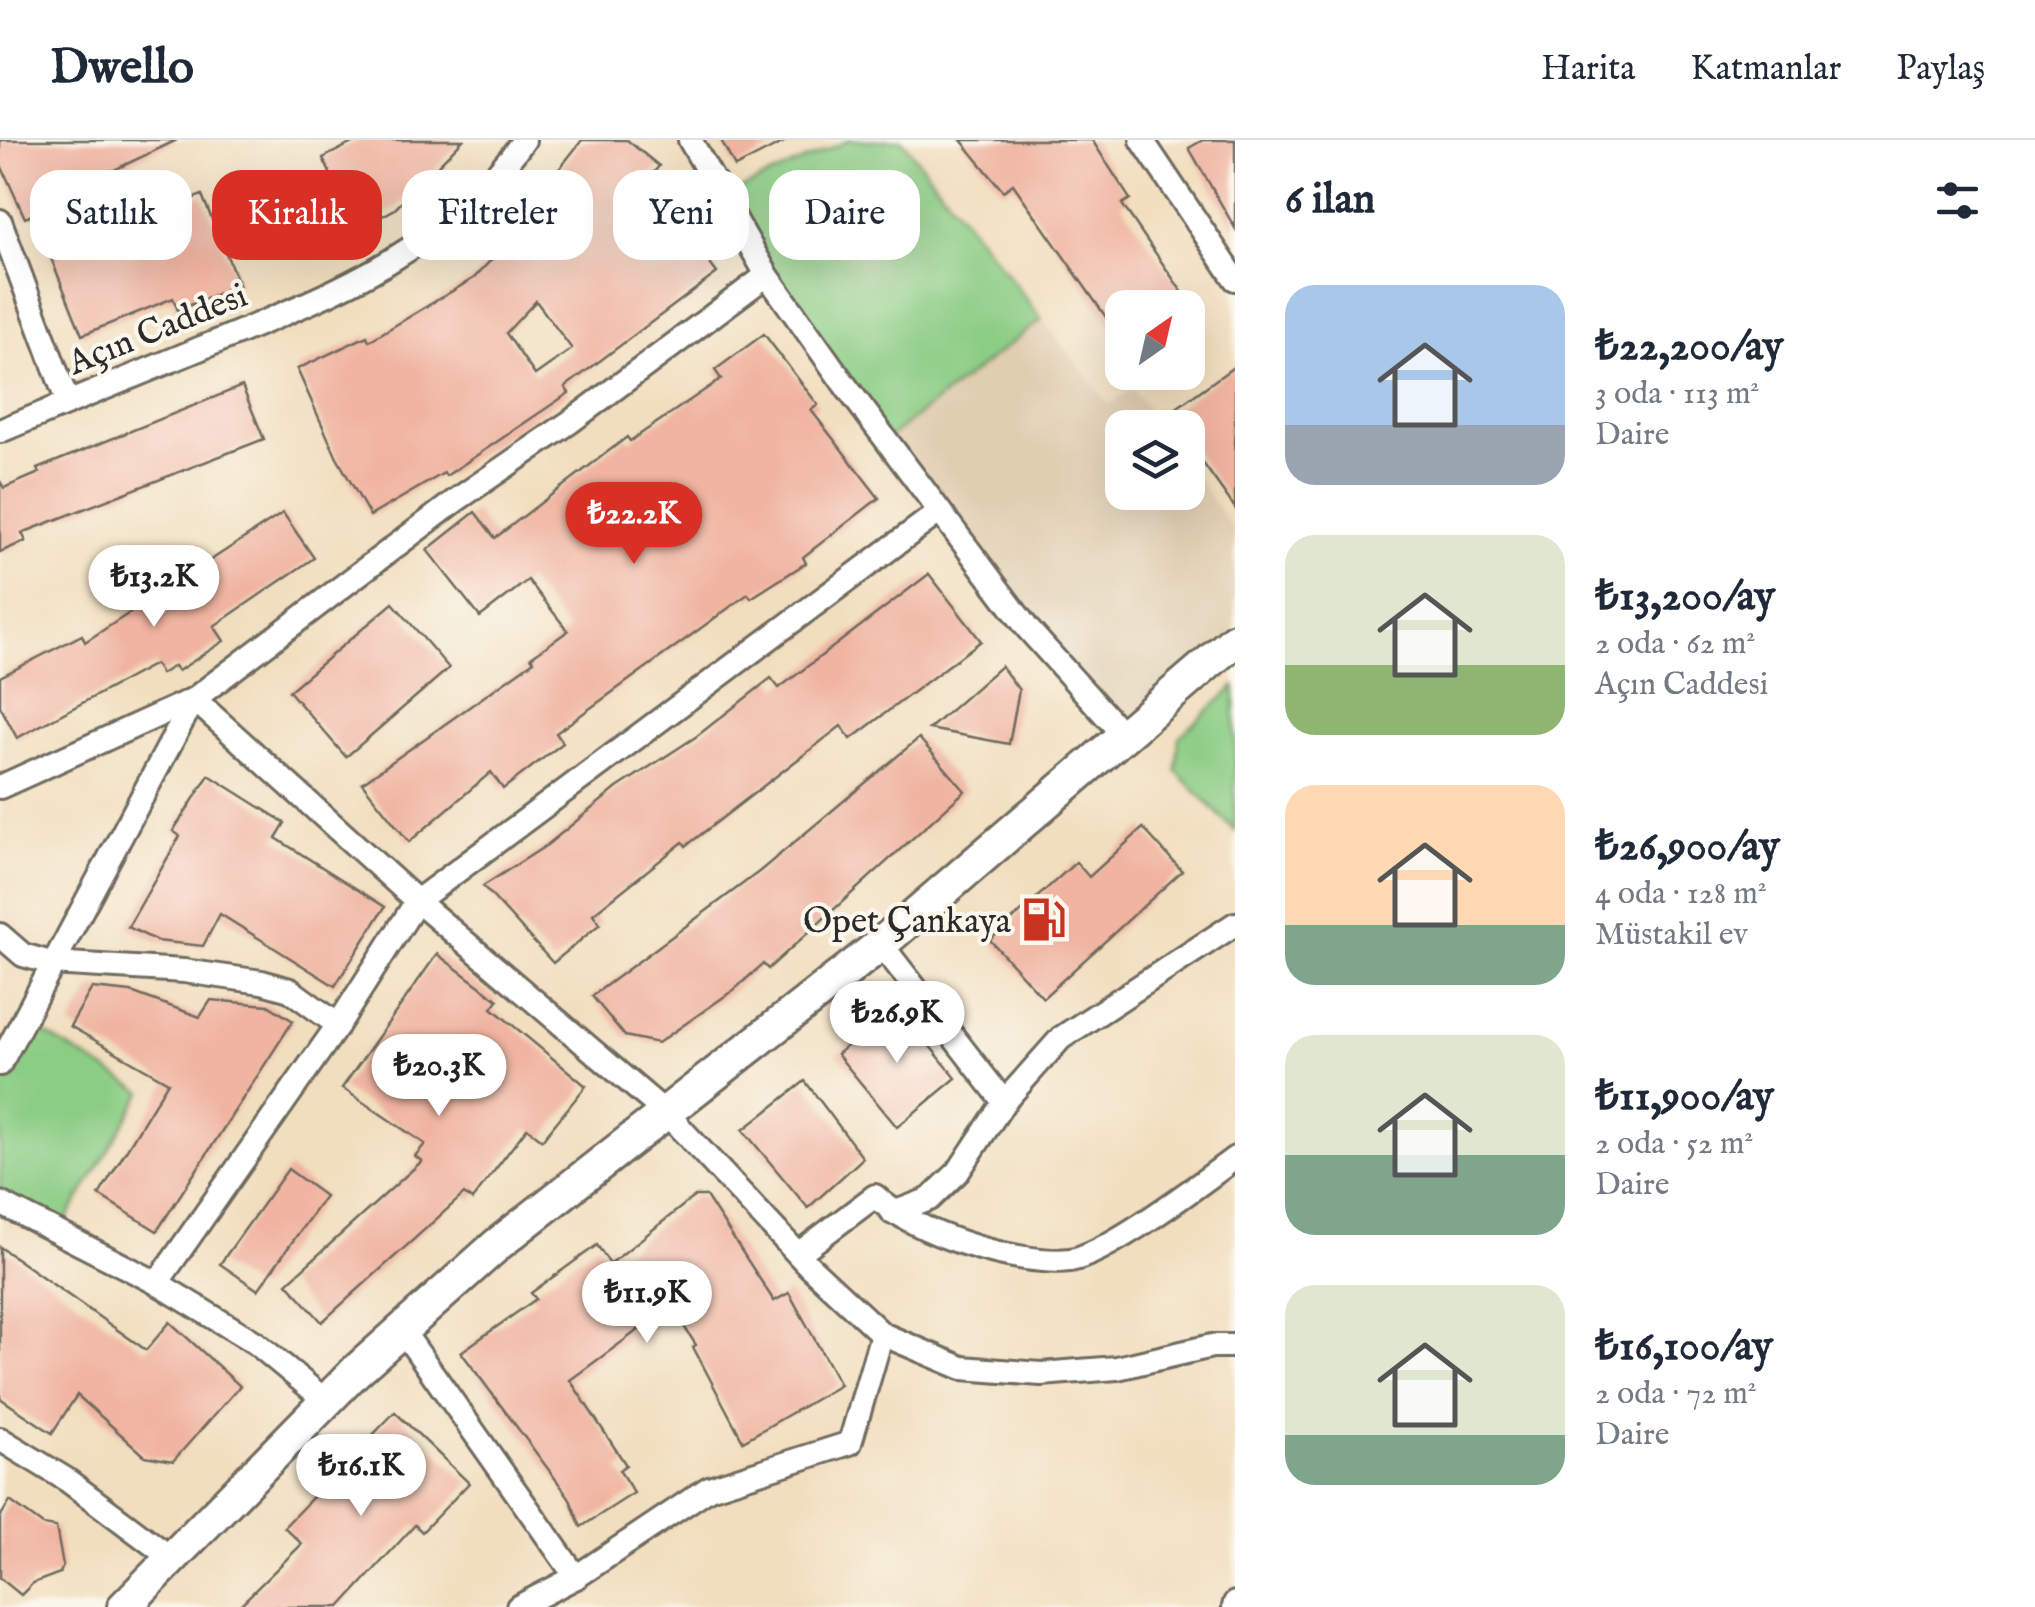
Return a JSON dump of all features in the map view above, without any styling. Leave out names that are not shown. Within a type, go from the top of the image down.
[{"type":"street","name":"Açın Caddesi","points":[[0,430],[332,294],[404,257],[458,214],[524,140]]},
{"type":"street","points":[[690,140],[768,274],[939,512],[1028,629],[1125,737]]},
{"type":"street","points":[[1142,140],[1235,279]]},
{"type":"street","points":[[0,221],[68,403]]},
{"type":"street","points":[[0,787],[194,699],[455,501],[570,422],[768,274]]},
{"type":"street","points":[[157,1283],[338,1025],[417,902],[939,512]]},
{"type":"street","points":[[124,1607],[326,1401],[402,1330],[574,1181],[668,1114],[881,944],[1235,640]]},
{"type":"street","points":[[194,699],[417,902],[668,1114],[798,1254],[882,1334],[962,1368],[1041,1374],[1116,1368],[1212,1346],[1235,1346]]},
{"type":"street","points":[[0,1064],[194,699]]},
{"type":"street","points":[[893,1214],[930,1198],[958,1172],[1004,1102],[1061,1038],[1235,924]]},
{"type":"street","points":[[0,936],[24,954],[51,963],[184,971],[262,982],[290,990],[338,1025]]},
{"type":"street","points":[[881,944],[1004,1102]]},
{"type":"street","points":[[798,1254],[876,1196],[893,1214],[932,1233],[986,1248],[1072,1260],[1158,1214],[1235,1158]]},
{"type":"street","points":[[0,1203],[157,1283],[256,1343],[326,1401]]},
{"type":"street","points":[[402,1330],[576,1576]]},
{"type":"street","points":[[518,1607],[576,1576],[709,1488],[850,1443],[882,1334]]},
{"type":"street","points":[[0,1439],[66,1480],[171,1558]]},
{"type":"shaded area","points":[[1042,319],[1109,405],[1133,390],[1148,410],[1105,410],[1105,510],[1205,510],[1205,489],[1235,532],[1235,640],[1125,737],[886,440]]},
{"type":"green space","points":[[849,140],[902,140],[1042,319],[886,440],[749,236],[749,185],[769,176],[769,260],[920,260],[920,170],[783,170]]},
{"type":"green space","points":[[1235,686],[1235,831],[1176,771],[1179,737]]},
{"type":"green space","points":[[22,1020],[143,1092],[59,1232],[0,1203],[0,1064]]},
{"type":"building","points":[[0,140],[177,140],[114,170],[30,170],[30,216],[25,218],[0,163]]},
{"type":"building","points":[[358,140],[463,140],[433,170],[402,170],[402,202],[382,216],[382,170],[329,170],[323,158]]},
{"type":"building","points":[[582,140],[627,140],[659,166],[656,170],[613,170],[613,260],[707,260],[717,273],[565,387],[569,393],[446,476],[444,473],[370,516],[337,458],[297,369],[367,336],[369,341],[474,278],[491,260],[593,260],[593,170],[558,170]],"holes":[[[536,301],[572,349],[535,375],[506,333]]]},
{"type":"building","points":[[721,140],[788,140],[735,167]]},
{"type":"building","points":[[961,140],[1092,140],[1130,199],[1122,204],[1181,290],[1105,290],[1105,316],[1013,184],[1003,191]]},
{"type":"building","points":[[1203,140],[1235,140],[1235,228],[1189,148]]},
{"type":"building","points":[[202,195],[212,219],[212,260],[229,260],[239,285],[178,310],[173,298],[82,335],[52,260],[192,260],[192,199]]},
{"type":"building","points":[[764,334],[818,405],[811,410],[879,498],[803,557],[806,563],[751,598],[748,594],[556,733],[563,743],[503,789],[491,772],[409,842],[362,783],[534,661],[531,657],[568,631],[528,580],[480,617],[427,550],[475,512],[495,538],[627,437],[630,441],[721,379],[715,370]]},
{"type":"building","points":[[1235,366],[1235,508],[1205,466],[1205,410],[1174,410]]},
{"type":"building","points":[[242,386],[264,439],[22,533],[26,541],[0,552],[0,481],[4,488],[39,473],[37,469]]},
{"type":"building","points":[[283,513],[314,558],[214,626],[224,641],[178,671],[174,666],[161,674],[155,664],[17,738],[0,706],[0,677],[82,635],[85,642]]},
{"type":"building","points":[[929,574],[981,641],[851,739],[841,726],[686,846],[683,842],[593,914],[600,924],[553,963],[483,886],[547,845],[617,788],[697,736],[771,678],[779,688]]},
{"type":"building","points":[[393,603],[449,668],[346,757],[289,691]]},
{"type":"building","points":[[1001,666],[1019,690],[1009,744],[929,729]]},
{"type":"building","points":[[919,738],[965,791],[768,969],[763,964],[735,989],[658,1043],[625,1036],[592,996],[760,871]]},
{"type":"building","points":[[209,775],[285,823],[276,838],[385,907],[335,986],[220,914],[203,946],[157,941],[128,927],[180,836],[173,831]]},
{"type":"building","points":[[1143,828],[1182,871],[1043,998],[990,940],[1076,862],[1089,877]]},
{"type":"building","points":[[437,954],[498,1000],[492,1008],[586,1086],[542,1140],[527,1128],[472,1200],[464,1194],[322,1322],[287,1283],[422,1161],[415,1156],[425,1144],[342,1088]]},
{"type":"building","points":[[92,988],[131,992],[200,1017],[211,1000],[268,1005],[293,1021],[157,1231],[99,1195],[168,1082],[70,1026]]},
{"type":"building","points":[[897,1006],[956,1078],[897,1127],[837,1054]]},
{"type":"building","points":[[805,1081],[863,1158],[808,1208],[743,1130]]},
{"type":"building","points":[[288,1169],[325,1196],[258,1290],[220,1264]]},
{"type":"building","points":[[695,1196],[706,1196],[774,1301],[789,1293],[840,1385],[743,1441],[693,1347],[696,1345],[671,1306],[570,1380],[626,1465],[619,1470],[634,1493],[581,1527],[569,1497],[461,1352],[536,1299],[531,1293],[597,1245],[610,1264]]},
{"type":"building","points":[[0,1247],[146,1350],[170,1322],[240,1386],[173,1461],[145,1456],[77,1395],[52,1433],[0,1398]]},
{"type":"building","points":[[395,1412],[469,1483],[422,1532],[415,1525],[340,1607],[238,1607],[302,1544],[284,1527]]},
{"type":"building","points":[[10,1501],[43,1525],[56,1527],[63,1566],[60,1573],[33,1583],[21,1595],[0,1578],[0,1517]]},
{"type":"place","name":"Opet Çankaya","points":[[1044,920]]}]
